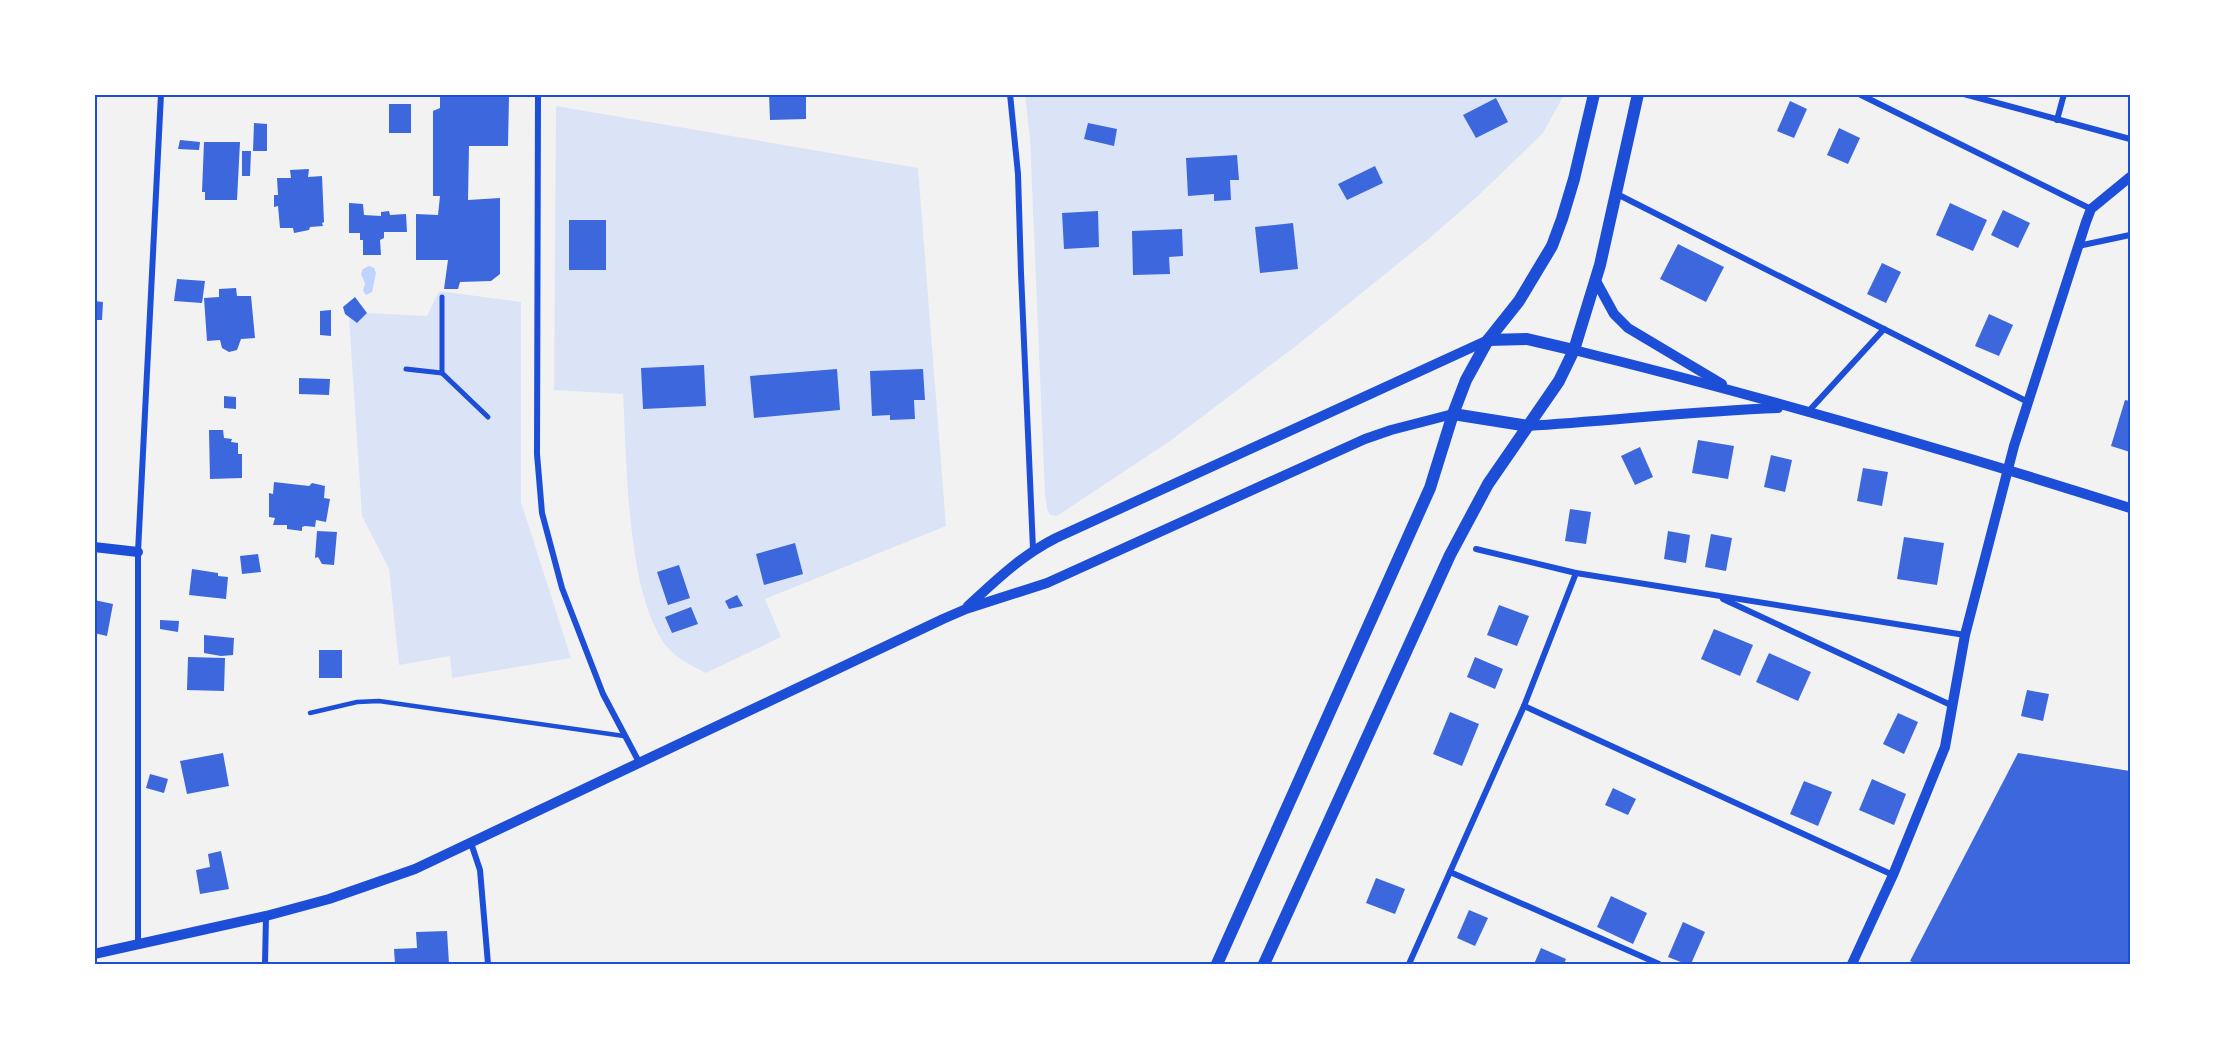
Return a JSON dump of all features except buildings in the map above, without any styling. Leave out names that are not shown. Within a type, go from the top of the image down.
[{"type":"main road","points":[[1217,964],[1430,488],[1466,380],[1488,340],[1519,301],[1552,246],[1574,179],[1594,94]]},
{"type":"main road","points":[[1264,964],[1450,555],[1488,484],[1559,381],[1574,350],[1596,281],[1638,94]]},
{"type":"main road","points":[[1488,340],[1527,339],[1574,350]]},
{"type":"main road","points":[[1453,414],[1528,426]]},
{"type":"street","points":[[138,944],[138,552],[161,94]]},
{"type":"street","points":[[538,94],[537,454],[542,513],[562,588],[603,694],[639,762]]},
{"type":"street","points":[[1010,94],[1018,174],[1033,549]]},
{"type":"street","points":[[1859,94],[2091,209]]},
{"type":"street","points":[[1964,94],[2130,139]]},
{"type":"street","points":[[2057,120],[2064,94]]},
{"type":"street","points":[[1852,964],[1893,875],[1945,747],[1965,634],[2008,470],[2091,209],[2130,177]]},
{"type":"street","points":[[1617,194],[2028,402]]},
{"type":"street","points":[[2078,246],[2130,236]]},
{"type":"street","points":[[1596,281],[1614,314],[1628,328],[1738,393]]},
{"type":"street","points":[[442,297],[442,373]]},
{"type":"street","points":[[1807,413],[1884,329]]},
{"type":"street","points":[[966,609],[1033,549],[1488,340]]},
{"type":"street","points":[[1574,350],[1738,393],[2130,507]]},
{"type":"street","points":[[406,369],[442,373],[488,417]]},
{"type":"street","points":[[1528,426],[1713,411],[1790,408]]},
{"type":"street","points":[[94,954],[266,916],[376,884],[415,870],[966,609],[1047,583],[1365,439],[1453,414]]},
{"type":"street","points":[[94,547],[138,552]]},
{"type":"street","points":[[1476,549],[1576,573],[1965,634]]},
{"type":"street","points":[[1409,964],[1524,706],[1576,573]]},
{"type":"street","points":[[1714,595],[1953,707]]},
{"type":"street","points":[[1524,706],[1893,875]]},
{"type":"street","points":[[471,843],[482,877],[488,964]]},
{"type":"street","points":[[1450,872],[1659,964]]},
{"type":"street","points":[[265,964],[266,916]]},
{"type":"lane","points":[[310,713],[357,702],[379,700],[624,736]]},
{"type":"shaded area","points":[[1025,95],[1564,95],[1543,133],[1478,196],[1425,242],[1296,346],[1170,441],[1057,516],[1050,515],[1045,495],[1030,139]]},
{"type":"shaded area","points":[[556,106],[918,168],[946,526],[765,599],[781,637],[706,673],[690,665],[668,648],[654,625],[644,596],[631,527],[623,394],[554,390]]},
{"type":"shaded area","points":[[439,291],[521,302],[521,502],[571,658],[452,678],[450,656],[399,665],[389,569],[362,516],[349,317],[357,323],[367,313],[427,316]]},
{"type":"water","points":[[369,266],[374,268],[376,273],[372,292],[366,295],[363,291],[365,283],[361,274],[363,269]]}]
